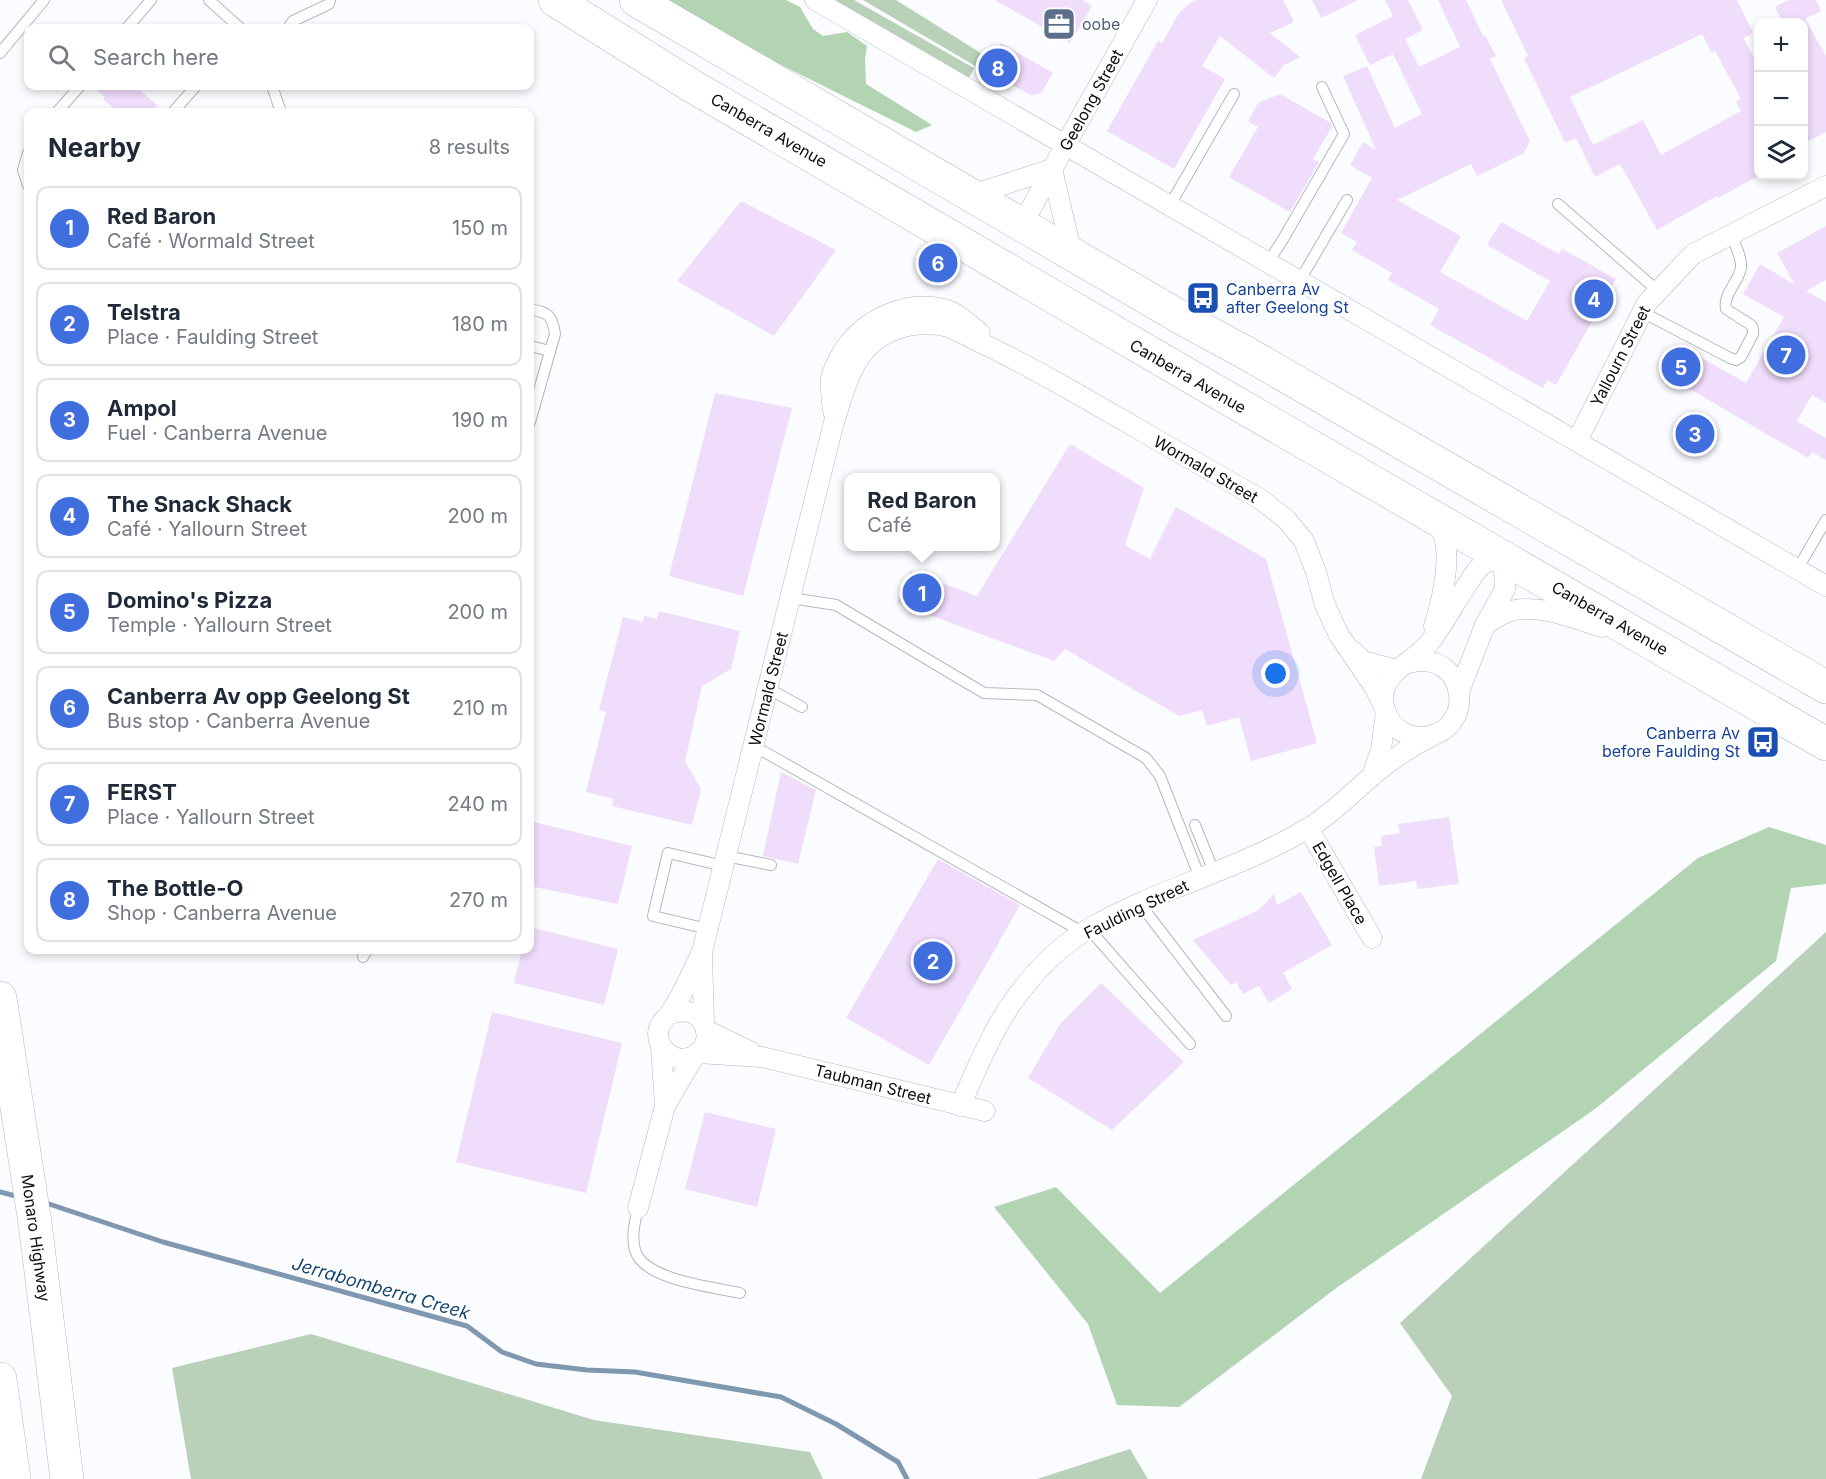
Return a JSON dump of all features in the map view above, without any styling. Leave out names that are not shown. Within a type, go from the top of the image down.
[{"type":"highway","name":"Canberra Avenue","points":[[555,0],[692,86],[1826,744]]},
{"type":"highway","points":[[636,0],[1186,321],[1246,353],[1826,687]]},
{"type":"highway","points":[[958,241],[984,245],[1003,240],[1022,225]]},
{"type":"highway","points":[[1022,225],[1019,250],[1024,266],[1030,277],[1052,296]]},
{"type":"highway","points":[[1379,430],[1481,508],[1495,522],[1502,556],[1530,543],[1582,547]]},
{"type":"highway","name":"Monaro Highway","points":[[0,998],[35,1223],[67,1479]]},
{"type":"highway","points":[[50,1340],[68,1394],[82,1479]]},
{"type":"highway","points":[[0,1379],[14,1479]]},
{"type":"street","points":[[814,0],[1826,586]]},
{"type":"street","name":"Geelong Street","points":[[1022,225],[1147,0]]},
{"type":"street","name":"Geelong Street","points":[[972,195],[1052,169]]},
{"type":"street","points":[[1052,169],[1072,254]]},
{"type":"street","name":"Yallourn Street","points":[[1577,441],[1647,303],[1693,254],[1826,186]]},
{"type":"street","name":"Wormald Street","points":[[638,1208],[664,1106],[658,1030],[670,1014],[702,952],[833,426],[854,365],[874,341],[890,331],[909,326],[929,324],[947,327],[1013,357],[1260,499],[1286,519],[1304,541],[1316,572],[1324,605],[1339,635],[1375,688],[1385,709]]},
{"type":"street","points":[[1406,501],[1438,524],[1446,543],[1447,559],[1444,581],[1438,614],[1429,643]]},
{"type":"street","points":[[1502,556],[1505,588],[1485,625],[1472,656],[1460,692],[1460,705],[1455,718],[1447,728],[1434,735],[1421,737],[1407,735],[1396,728],[1385,709],[1383,693],[1388,680],[1429,643],[1476,572],[1488,561],[1502,556]]},
{"type":"street","points":[[1485,625],[1515,610],[1539,611],[1563,615],[1653,643]]},
{"type":"street","name":"Wormald Street","points":[[1339,635],[1363,661],[1402,666]]},
{"type":"street","points":[[1402,666],[1421,661],[1434,663],[1446,669],[1455,680],[1460,692]]},
{"type":"street","name":"Faulding Street","points":[[1372,776],[1381,750],[1385,729],[1385,709]]},
{"type":"street","name":"Faulding Street","points":[[960,1106],[1000,1022],[1017,996],[1060,949],[1086,931],[1140,904],[1253,856],[1308,828],[1333,812],[1372,776],[1412,746],[1434,735]]},
{"type":"street","name":"Edgell Place","points":[[1308,828],[1372,938]]},
{"type":"street","name":"Wormald Street","points":[[664,1106],[696,1054],[704,1047],[706,1039],[702,952]]},
{"type":"street","points":[[670,1014],[678,1011],[694,1013],[705,1026]]},
{"type":"street","name":"Taubman Street","points":[[705,1026],[762,1057]]},
{"type":"street","points":[[661,1046],[671,1056],[679,1058],[687,1058],[696,1054]]},
{"type":"street","name":"Taubman Street","points":[[696,1054],[762,1057],[985,1111]]},
{"type":"lane","points":[[24,24],[44,0]]},
{"type":"lane","points":[[130,24],[151,0]]},
{"type":"lane","points":[[209,0],[236,24]]},
{"type":"lane","points":[[291,24],[329,4],[330,0]]},
{"type":"lane","points":[[0,53],[24,24]]},
{"type":"lane","points":[[1269,262],[1344,134],[1322,87]]},
{"type":"lane","points":[[61,108],[76,90]]},
{"type":"lane","points":[[177,108],[192,90]]},
{"type":"lane","points":[[273,90],[280,108]]},
{"type":"lane","points":[[1170,205],[1234,94]]},
{"type":"lane","points":[[1300,280],[1347,200]]},
{"type":"lane","points":[[1558,204],[1658,291]]},
{"type":"lane","points":[[1642,312],[1730,358],[1736,360],[1741,357],[1753,334],[1753,329],[1751,325],[1726,309],[1726,299],[1741,267],[1731,235]]},
{"type":"lane","points":[[534,310],[547,313],[553,321],[555,334],[535,383]]},
{"type":"lane","points":[[534,347],[550,351]]},
{"type":"lane","points":[[1797,570],[1826,520]]},
{"type":"lane","points":[[791,598],[836,605],[984,693],[1037,695],[1146,758],[1160,776],[1207,875]]},
{"type":"lane","points":[[769,688],[802,707]]},
{"type":"lane","points":[[754,746],[1086,931],[1190,1044]]},
{"type":"lane","points":[[1195,825],[1207,875]]},
{"type":"lane","points":[[708,929],[653,916],[668,853],[771,865]]},
{"type":"lane","points":[[1140,904],[1226,1016]]},
{"type":"lane","points":[[638,1208],[634,1227],[635,1250],[639,1259],[651,1270],[668,1277],[740,1293]]},
{"type":"green space","points":[[658,0],[786,0],[800,7],[813,29],[823,36],[847,32],[867,46],[866,84],[932,125],[916,132],[660,5]]},
{"type":"green space","points":[[835,0],[854,0],[974,68],[969,78]]},
{"type":"green space","points":[[863,0],[896,0],[984,55],[977,67]]},
{"type":"green space","points":[[1769,827],[1826,845],[1826,884],[1791,888],[1776,961],[1595,1109],[1335,1289],[1179,1407],[1117,1405],[1088,1324],[994,1207],[1056,1187],[1160,1293],[1698,858]]},
{"type":"green space","points":[[1826,932],[1826,1479],[1421,1479],[1452,1396],[1400,1323]]},
{"type":"green space","points":[[311,1334],[594,1420],[810,1452],[823,1479],[191,1479],[172,1368]]},
{"type":"green space","points":[[1130,1449],[1148,1479],[1037,1479]]},
{"type":"building","name":"oobe","points":[[995,0],[1082,0],[1092,6],[1070,43]]},
{"type":"building","points":[[1196,0],[1283,0],[1294,22],[1270,33],[1300,57],[1284,65],[1274,78],[1220,36],[1202,66],[1225,79],[1174,169],[1107,131],[1158,41],[1162,43],[1179,13]]},
{"type":"building","points":[[1312,0],[1358,0],[1321,18]]},
{"type":"building","points":[[1385,0],[1408,0],[1423,30],[1405,39],[1419,67],[1460,47],[1438,0],[1466,0],[1483,36],[1485,35],[1496,56],[1490,59],[1530,141],[1524,153],[1477,176],[1471,164],[1397,200],[1461,236],[1440,272],[1527,321],[1550,281],[1487,245],[1501,222],[1559,254],[1562,249],[1616,279],[1556,385],[1547,380],[1543,388],[1430,325],[1439,309],[1388,280],[1392,273],[1352,250],[1357,242],[1341,233],[1372,178],[1350,165],[1363,142],[1376,150],[1343,76],[1367,66],[1395,128],[1422,114],[1393,54],[1370,65],[1355,35],[1393,16]]},
{"type":"building","points":[[1501,0],[1737,0],[1753,33],[1743,38],[1754,57],[1754,178],[1657,230],[1620,164],[1595,177],[1576,138],[1565,143],[1524,58],[1528,56]],"holes":[[[1702,34],[1712,53],[1715,51],[1741,99],[1736,102],[1741,111],[1661,155],[1643,120],[1593,145],[1570,97]]]},
{"type":"building","points":[[1789,0],[1816,0],[1821,11],[1807,18],[1781,18],[1775,7]]},
{"type":"building","points":[[1808,24],[1826,56],[1826,132],[1808,141]]},
{"type":"building","points":[[1001,43],[1053,73],[1042,92],[1030,95],[985,70]]},
{"type":"building","points":[[96,90],[140,90],[157,105],[154,108],[113,108],[103,99],[105,97]]},
{"type":"building","points":[[1280,94],[1331,123],[1332,127],[1313,159],[1319,162],[1290,212],[1229,177],[1258,127],[1248,121],[1258,103]]},
{"type":"building","points":[[741,201],[836,250],[774,336],[677,281]]},
{"type":"building","points":[[1826,226],[1826,280],[1806,291],[1826,302],[1826,403],[1812,395],[1797,421],[1826,438],[1826,460],[1812,452],[1808,458],[1664,374],[1681,346],[1746,383],[1784,317],[1743,294],[1760,264],[1795,285],[1777,253]]},
{"type":"building","points":[[715,393],[792,408],[743,596],[669,576]]},
{"type":"building","points":[[1070,444],[1144,488],[1125,545],[1150,559],[1176,507],[1266,559],[1317,743],[1251,761],[1239,717],[1207,726],[1202,710],[1179,716],[1065,649],[1054,661],[897,603],[910,571],[977,596]]},
{"type":"building","points":[[659,611],[740,631],[731,669],[702,686],[685,761],[701,789],[692,825],[612,806],[614,799],[586,792],[606,712],[599,710],[623,617],[643,622],[644,616],[657,619]]},
{"type":"building","points":[[781,772],[816,790],[798,864],[763,856]]},
{"type":"building","points":[[1449,817],[1459,884],[1417,889],[1416,881],[1379,886],[1374,847],[1382,846],[1381,836],[1400,833],[1398,824]]},
{"type":"building","points":[[534,822],[632,846],[618,904],[534,887]]},
{"type":"building","points":[[938,859],[1020,905],[929,1065],[846,1018]]},
{"type":"building","points":[[1301,892],[1332,945],[1283,973],[1292,989],[1269,1003],[1259,986],[1243,994],[1236,982],[1231,985],[1193,940],[1259,910],[1274,894],[1277,905]]},
{"type":"building","points":[[534,928],[618,949],[604,1005],[514,983],[521,954],[534,954]]},
{"type":"building","points":[[1101,983],[1184,1062],[1112,1130],[1028,1078],[1060,1024]]},
{"type":"building","points":[[492,1012],[622,1043],[586,1193],[456,1162]]},
{"type":"building","points":[[705,1112],[776,1129],[757,1207],[685,1189]]},
{"type":"waterway","name":"Jerrabomberra Creek","points":[[0,1192],[20,1197]]},
{"type":"waterway","name":"Jerrabomberra Creek","points":[[43,1202],[163,1242],[467,1326],[502,1352],[536,1364],[587,1370],[635,1372],[781,1397],[836,1424],[898,1462],[907,1479]]},
{"type":"place","name":"oobe","points":[[1059,24]]},
{"type":"place","name":"The Bottle-O","points":[[998,68]]},
{"type":"place","name":"Canberra Av opp Geelong St","points":[[938,263]]},
{"type":"place","name":"Canberra Av after Geelong St","points":[[1203,298]]},
{"type":"place","name":"The Snack Shack","points":[[1594,299]]},
{"type":"place","name":"FERST","points":[[1786,355]]},
{"type":"place","name":"Domino's Pizza","points":[[1681,367]]},
{"type":"place","name":"Ampol","points":[[1695,434]]},
{"type":"place","name":"Red Baron","points":[[922,593]]},
{"type":"place","name":"Canberra Av before Faulding St","points":[[1763,742]]},
{"type":"place","name":"Telstra","points":[[933,961]]}]
